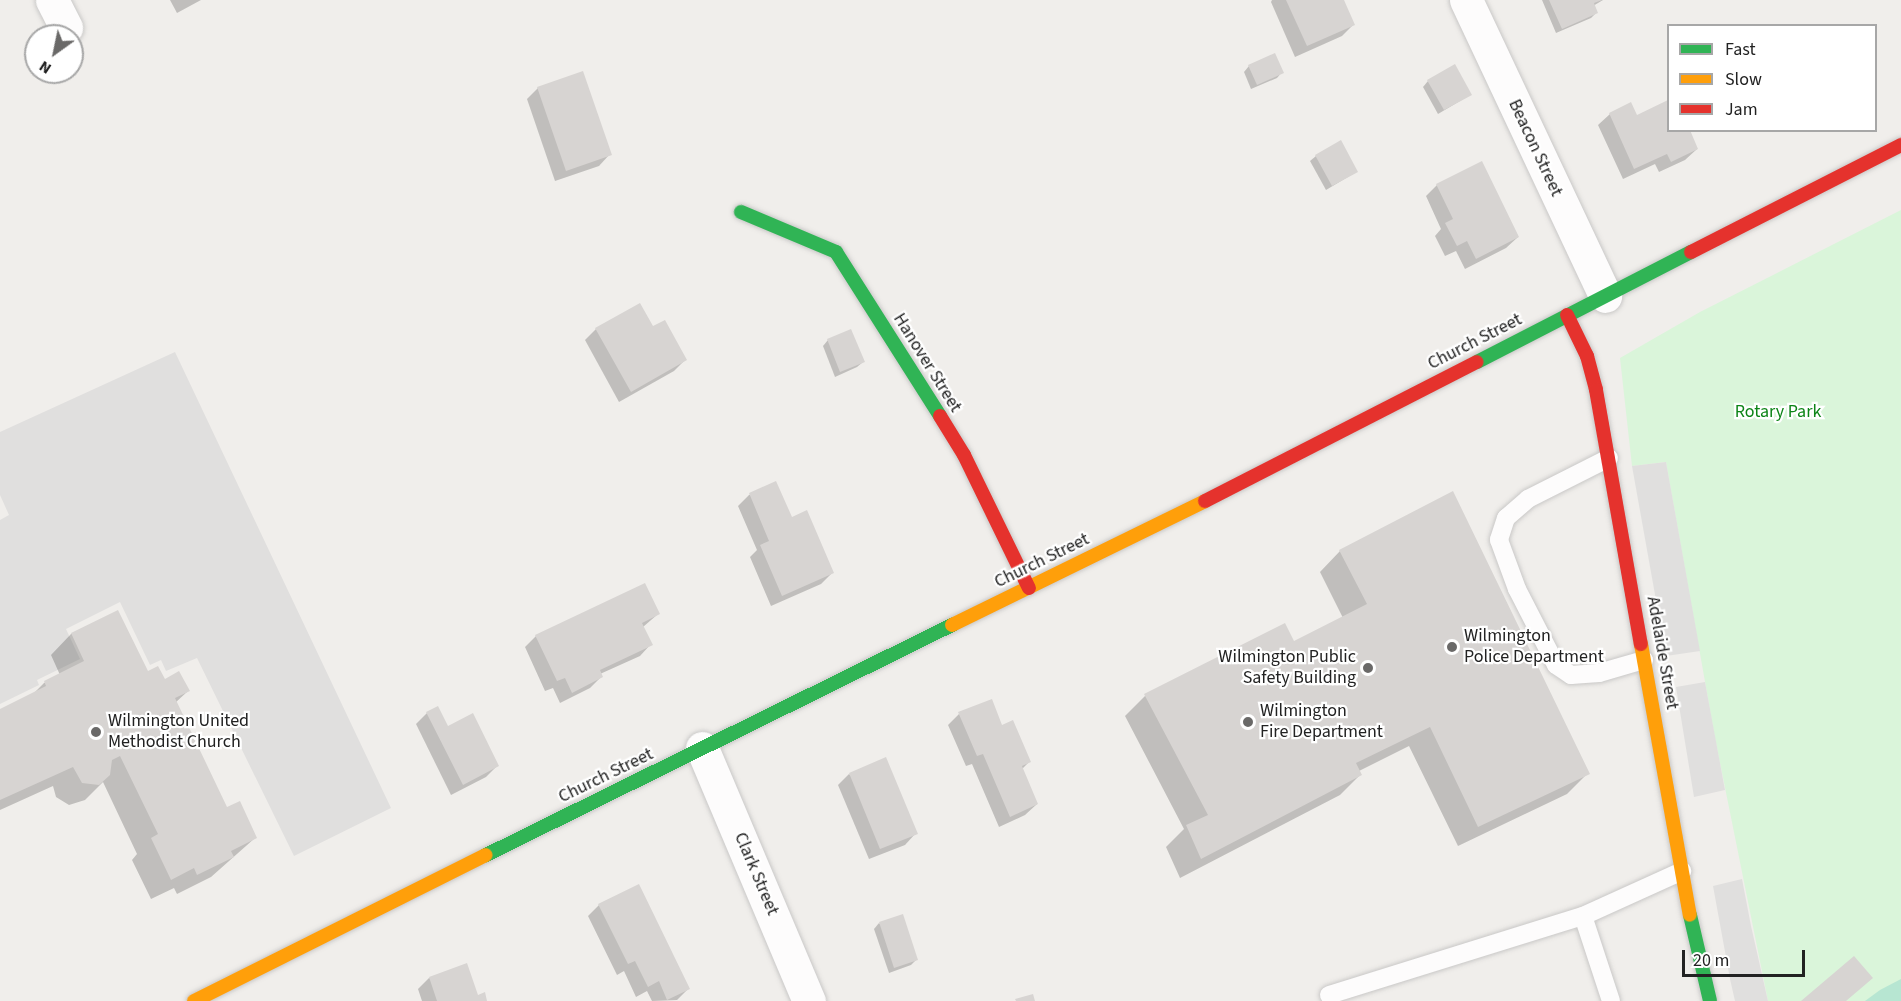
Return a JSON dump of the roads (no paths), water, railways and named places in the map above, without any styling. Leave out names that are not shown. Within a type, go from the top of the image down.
[{"type":"main road","name":"Church Street","points":[[194,1001],[1029,588],[1901,145]]},
{"type":"main road","name":"Hanover Street","points":[[741,212],[836,252],[964,455],[1029,588]]},
{"type":"main road","name":"Adelaide Street","points":[[1567,315],[1592,369],[1682,871],[1710,1001]]},
{"type":"street","name":"Beacon Street","points":[[1466,0],[1605,296]]},
{"type":"street","name":"Clark Street","points":[[702,748],[809,1001]]},
{"type":"lane","points":[[1609,458],[1528,499],[1506,518],[1498,540],[1517,589],[1556,665],[1571,675],[1599,673],[1644,660]]},
{"type":"lane","points":[[1329,995],[1583,916],[1682,871]]},
{"type":"lane","points":[[1583,916],[1605,999]]},
{"type":"place","name":"Wilmington Police Department","points":[[1452,647]]},
{"type":"place","name":"Wilmington Public Safety Building","points":[[1368,668]]},
{"type":"place","name":"Wilmington Fire Department","points":[[1248,722]]},
{"type":"place","name":"Wilmington United Methodist Church","points":[[96,732]]},
{"type":"park label","name":"Rotary Park","points":[[1778,412]]}]
